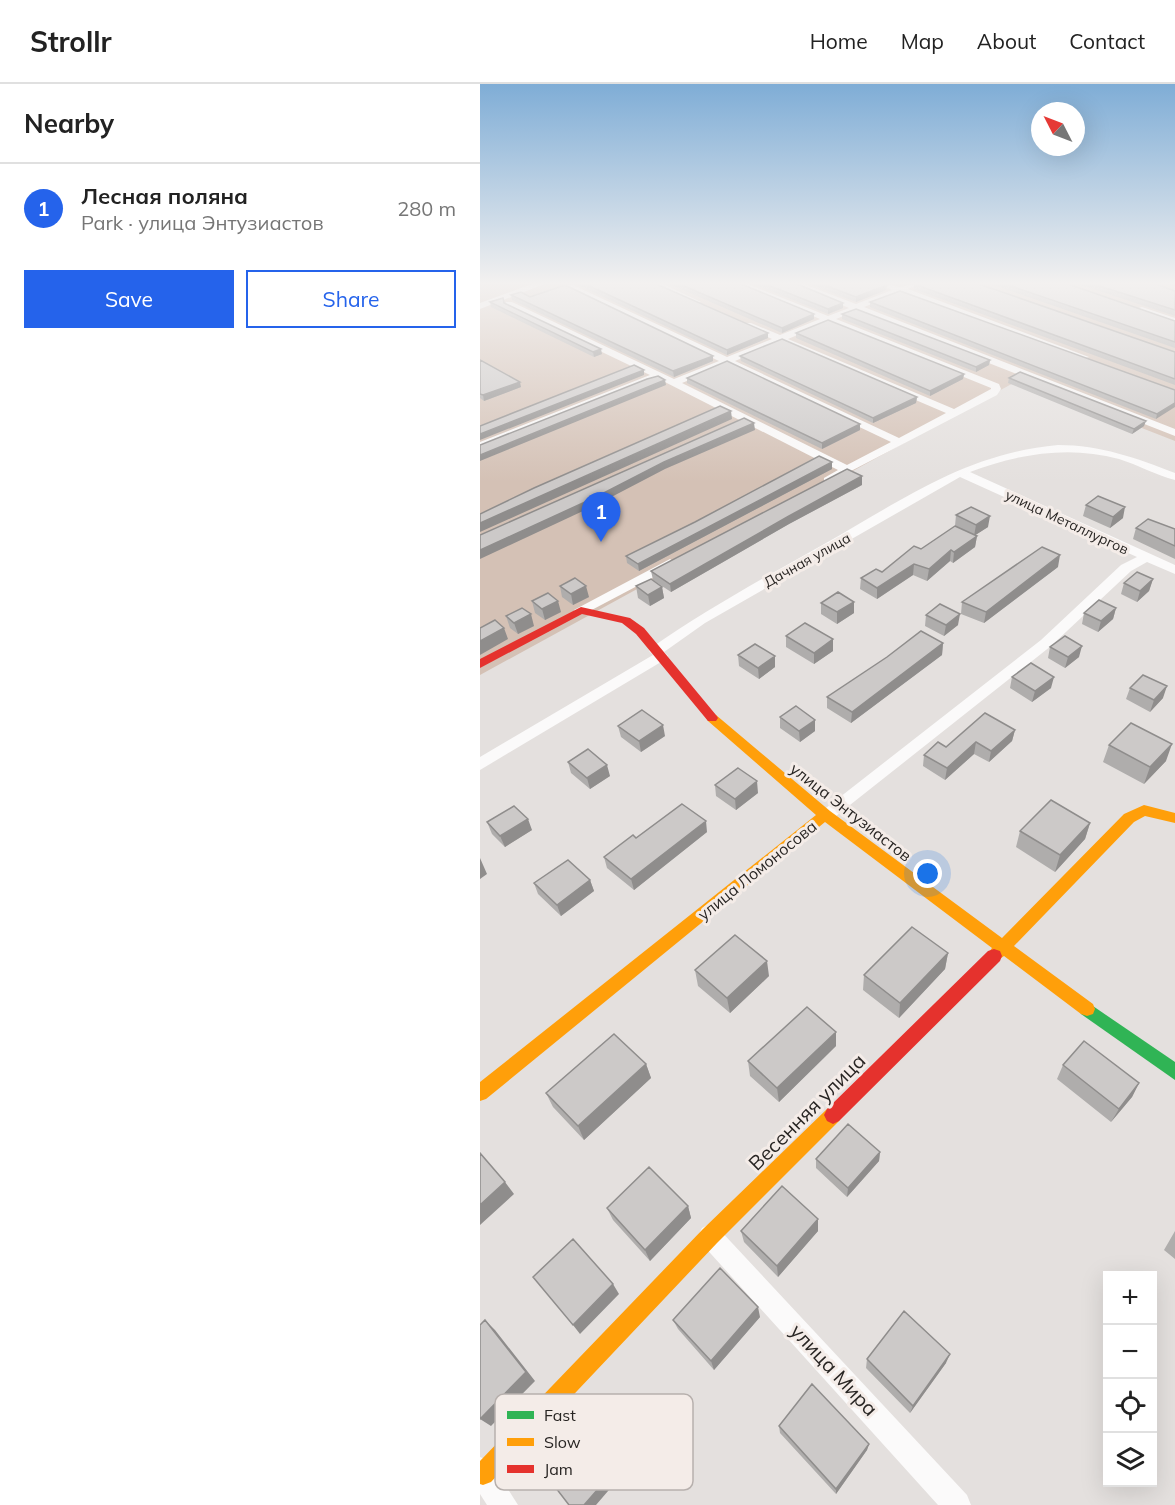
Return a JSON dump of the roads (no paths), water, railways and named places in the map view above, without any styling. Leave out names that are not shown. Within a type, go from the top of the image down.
[{"type":"street","points":[[604,349],[660,376],[740,422],[847,470]]},
{"type":"street","points":[[706,349],[899,442]]},
{"type":"street","points":[[673,383],[755,349]]},
{"type":"street","points":[[804,349],[954,413]]},
{"type":"street","points":[[816,486],[993,393],[995,386],[904,349]]},
{"type":"street","points":[[961,349],[1175,433]]},
{"type":"street","points":[[1061,349],[1096,362]]},
{"type":"street","points":[[480,446],[644,379],[660,376]]},
{"type":"street","name":"Дачная улица","points":[[480,764],[659,653],[700,621],[960,472],[996,458],[1059,447],[1080,448],[1118,455],[1175,477]]},
{"type":"street","name":"улица Металлургов","points":[[960,472],[1175,570]]},
{"type":"street","points":[[480,663],[683,556]]},
{"type":"street","name":"улица Ломоносова","points":[[480,1093],[825,815],[1046,643],[1126,568],[1145,558]]},
{"type":"street","name":"улица Энтузиастов","points":[[580,610],[626,620],[640,631],[717,724],[825,815],[1002,948],[1175,1072]]},
{"type":"street","name":"Весенняя улица","points":[[557,1394],[710,1236],[1002,948],[1129,818],[1144,810],[1175,818]]},
{"type":"street","name":"улица Мира","points":[[710,1236],[957,1505]]},
{"type":"street","name":"Весенняя улица","points":[[481,1473],[495,1459]]},
{"type":"street","points":[[481,1473],[504,1505]]},
{"type":"place","name":"Лесная поляна","points":[[601,542]]}]
